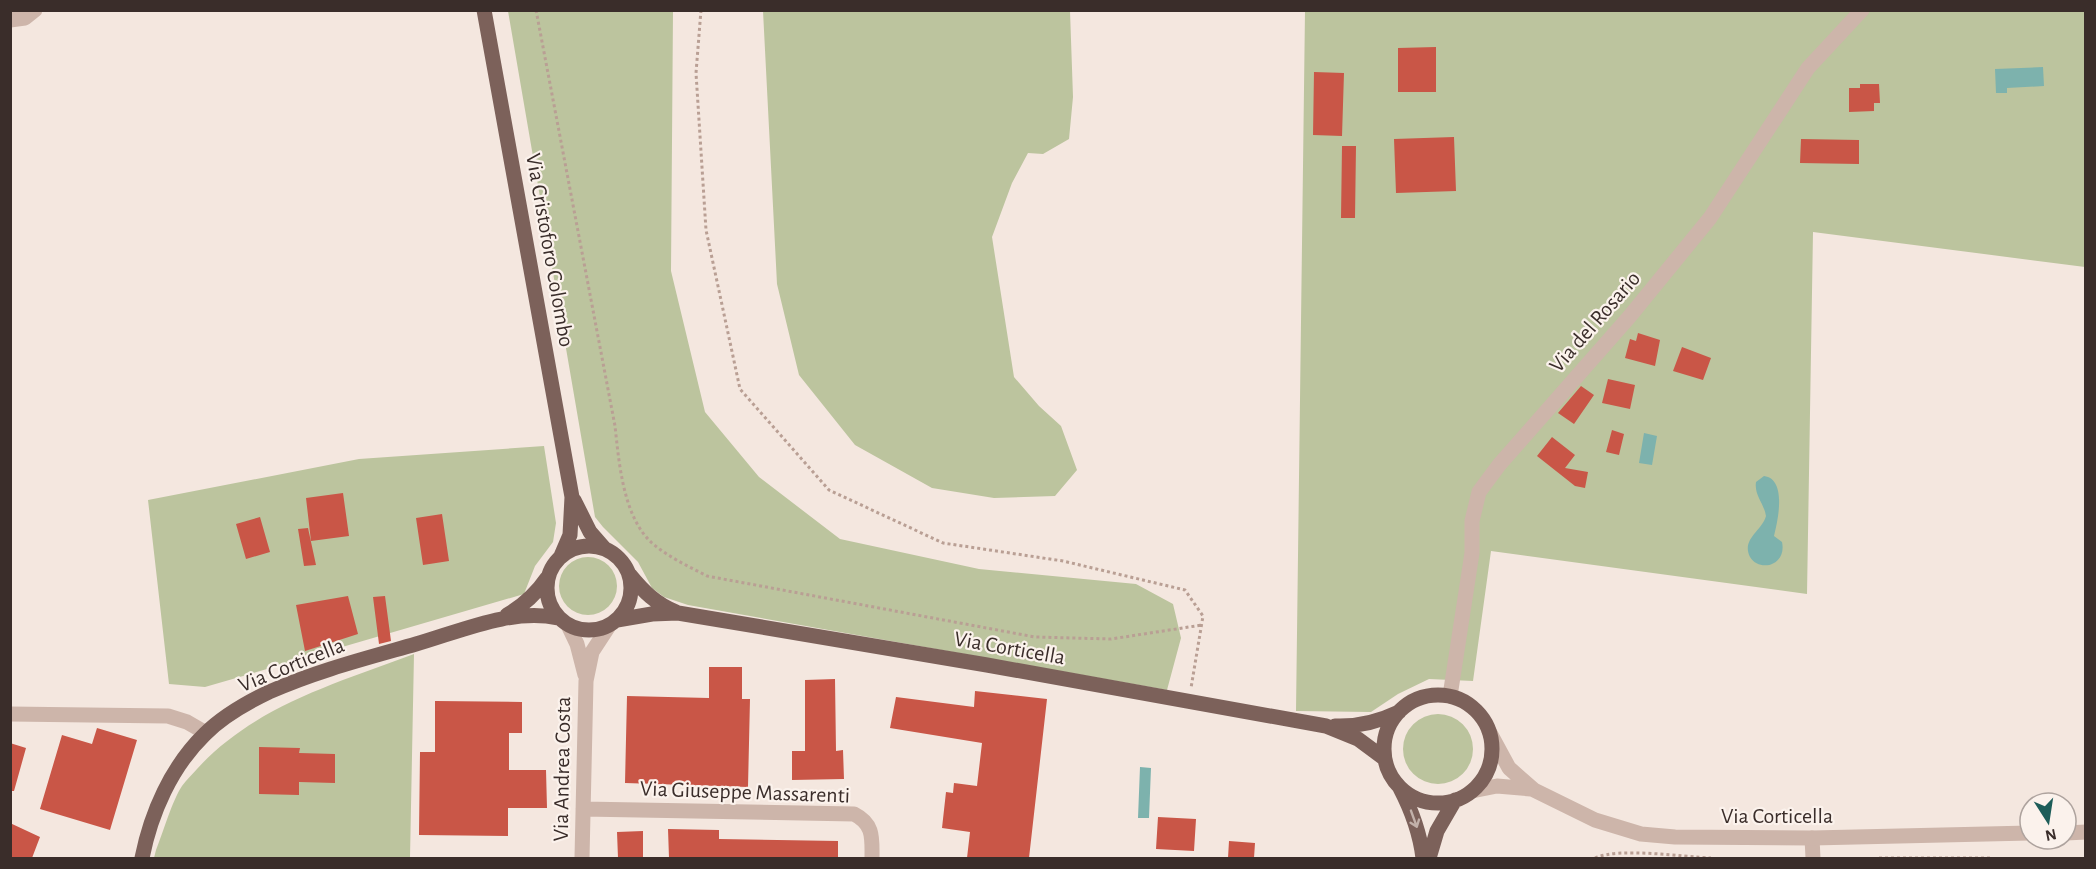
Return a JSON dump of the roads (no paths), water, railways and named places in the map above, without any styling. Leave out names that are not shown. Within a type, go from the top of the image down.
[{"type":"main road","name":"Via Cristoforo Colombo","points":[[484,10],[572,497],[570,535],[561,556]]},
{"type":"main road","name":"Via Cristoforo Colombo","points":[[572,497],[590,532],[604,548]]},
{"type":"main road","points":[[499,620],[521,607],[536,594],[561,556],[581,546],[604,548],[619,558],[651,598],[663,607],[678,613]]},
{"type":"main road","points":[[547,578],[549,604],[563,621],[584,630],[592,630],[613,623],[629,603],[631,593],[629,573]]},
{"type":"main road","name":"Via Corticella","points":[[613,623],[652,614],[678,613],[1188,701],[1326,726],[1358,739],[1385,759]]},
{"type":"main road","name":"Via Corticella","points":[[142,858],[151,825],[164,792],[183,761],[206,733],[226,716],[250,702],[304,678],[499,620],[540,615],[563,621]]},
{"type":"main road","points":[[1326,726],[1364,725],[1379,722],[1425,697],[1450,696],[1464,702],[1482,718],[1489,731],[1492,758],[1481,782],[1472,791],[1455,801],[1429,802],[1406,792],[1397,783]]},
{"type":"main road","points":[[1400,711],[1387,734],[1384,746],[1385,759],[1409,806],[1418,830],[1423,858]]},
{"type":"main road","points":[[1429,858],[1437,831],[1455,801]]},
{"type":"street","points":[[10,20],[26,18],[35,10]]},
{"type":"street","name":"Via del Rosario","points":[[1450,696],[1472,553],[1472,521],[1479,492],[1499,465],[1630,316],[1710,218],[1808,68],[1862,10]]},
{"type":"street","name":"Via Andrea Costa","points":[[563,621],[577,644],[586,681]]},
{"type":"street","name":"Via Andrea Costa","points":[[582,858],[586,681],[592,652],[613,623]]},
{"type":"street","points":[[10,714],[168,716],[186,722],[206,733]]},
{"type":"street","name":"Via Corticella","points":[[1489,731],[1509,768],[1534,790],[1595,820],[1641,834],[1675,837],[1812,838],[2018,833]]},
{"type":"street","name":"Via Corticella","points":[[1472,791],[1497,786],[1534,790]]},
{"type":"street","name":"Via Giuseppe Massarenti","points":[[583,809],[854,814],[863,819],[869,827],[872,858]]},
{"type":"street","points":[[1812,838],[1813,858]]},
{"type":"water","points":[[2043,67],[2044,86],[2007,88],[2007,93],[1996,93],[1995,69]]},
{"type":"water","points":[[1644,433],[1657,436],[1652,465],[1639,463]]},
{"type":"water","points":[[1764,476],[1776,484],[1778,492],[1779,511],[1774,536],[1782,542],[1782,550],[1777,561],[1760,565],[1750,557],[1748,545],[1766,516],[1756,487],[1756,482]]},
{"type":"water","points":[[1140,767],[1151,768],[1149,818],[1138,818]]}]
